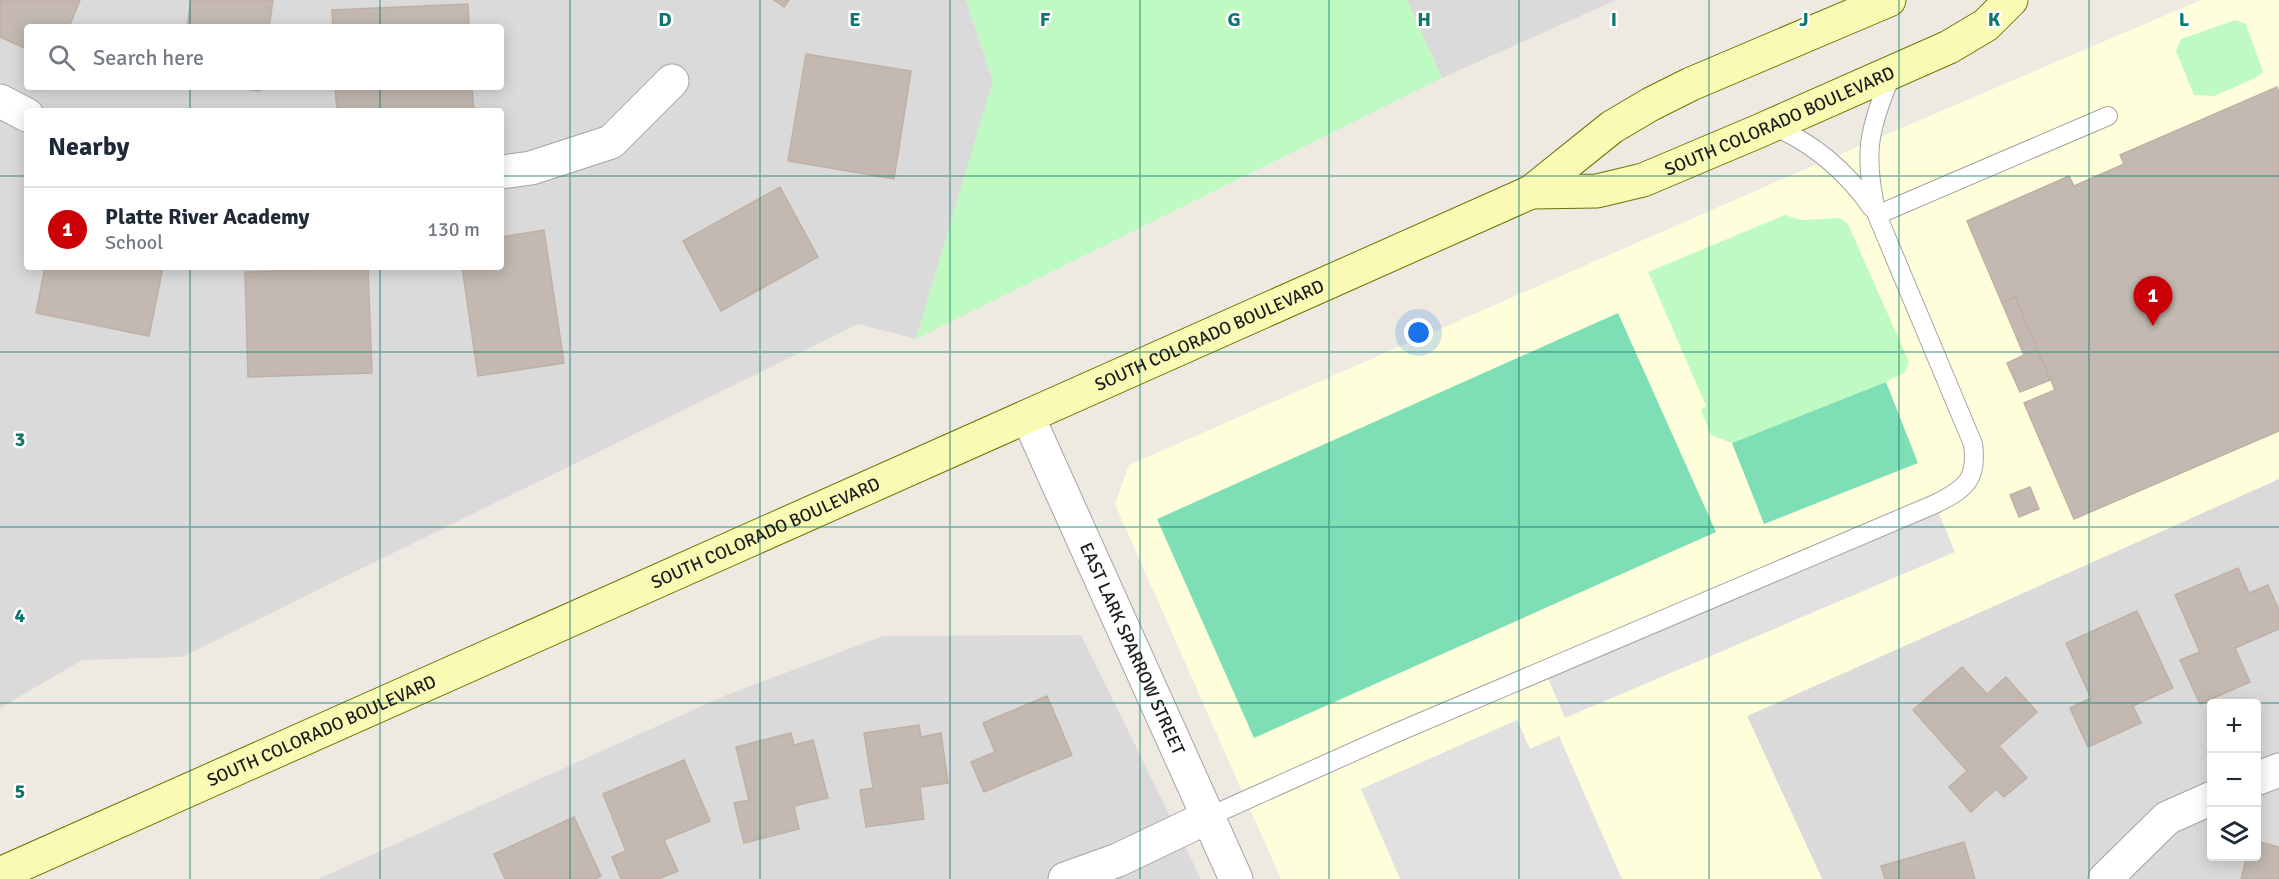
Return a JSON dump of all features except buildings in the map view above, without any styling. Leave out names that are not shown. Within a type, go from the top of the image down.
[{"type":"main road","name":"SOUTH COLORADO BOULEVARD","points":[[0,874],[1531,192],[1612,127],[1651,104],[1889,0]]},
{"type":"main road","name":"SOUTH COLORADO BOULEVARD","points":[[1531,192],[1581,192],[1619,187],[1671,168],[1968,37],[1986,25],[2011,0]]},
{"type":"street","points":[[504,172],[531,168],[612,142],[672,81]]},
{"type":"street","points":[[0,101],[24,113]]},
{"type":"street","name":"EAST LARK SPARROW STREET","points":[[1028,417],[1236,879]]},
{"type":"street","points":[[2261,776],[2279,770]]},
{"type":"street","points":[[2106,879],[2167,818],[2207,800]]},
{"type":"street","points":[[1065,879],[1118,860],[1208,818]]},
{"type":"lane","points":[[1208,818],[1402,730],[1935,504],[1964,487],[1975,466],[1973,444],[1877,214],[1870,186],[1869,148],[1876,113],[1893,72]]},
{"type":"lane","points":[[1877,214],[2108,116]]},
{"type":"lane","points":[[1772,125],[1823,154],[1860,190],[1877,214]]},
{"type":"shaded area","points":[[0,0],[966,0],[993,81],[916,339],[858,324],[182,657],[82,660],[0,708]]},
{"type":"shaded area","points":[[1407,0],[1616,0],[1442,78]]},
{"type":"shaded area","points":[[2201,0],[2279,0],[2279,479],[1747,716],[1822,879],[1281,879],[1115,504],[1129,465],[1794,174]]},
{"type":"shaded area","points":[[2279,479],[2279,879],[1822,879],[1747,716]]},
{"type":"shaded area","points":[[1935,504],[1955,552],[1565,718],[1544,669]]},
{"type":"shaded area","points":[[1081,635],[1201,879],[318,879],[724,696],[883,636]]},
{"type":"shaded area","points":[[1517,720],[1530,749],[1559,736],[1622,879],[1400,879],[1361,789]]},
{"type":"green space","points":[[966,0],[1407,0],[1442,78],[916,339],[993,81]]},
{"type":"green space","points":[[2235,20],[2246,24],[2263,72],[2255,78],[2214,96],[2194,95],[2176,51],[2181,39]]},
{"type":"green space","points":[[1785,215],[1801,220],[1840,218],[1848,224],[1909,362],[1904,373],[1886,382],[1732,443],[1711,435],[1701,410],[1706,406],[1648,272]]},
{"type":"green space","points":[[1618,313],[1716,532],[1254,738],[1157,519]]},
{"type":"green space","points":[[1886,382],[1918,463],[1764,524],[1732,443]]},
{"type":"place","name":"Platte River Academy","points":[[2153,326]]}]
